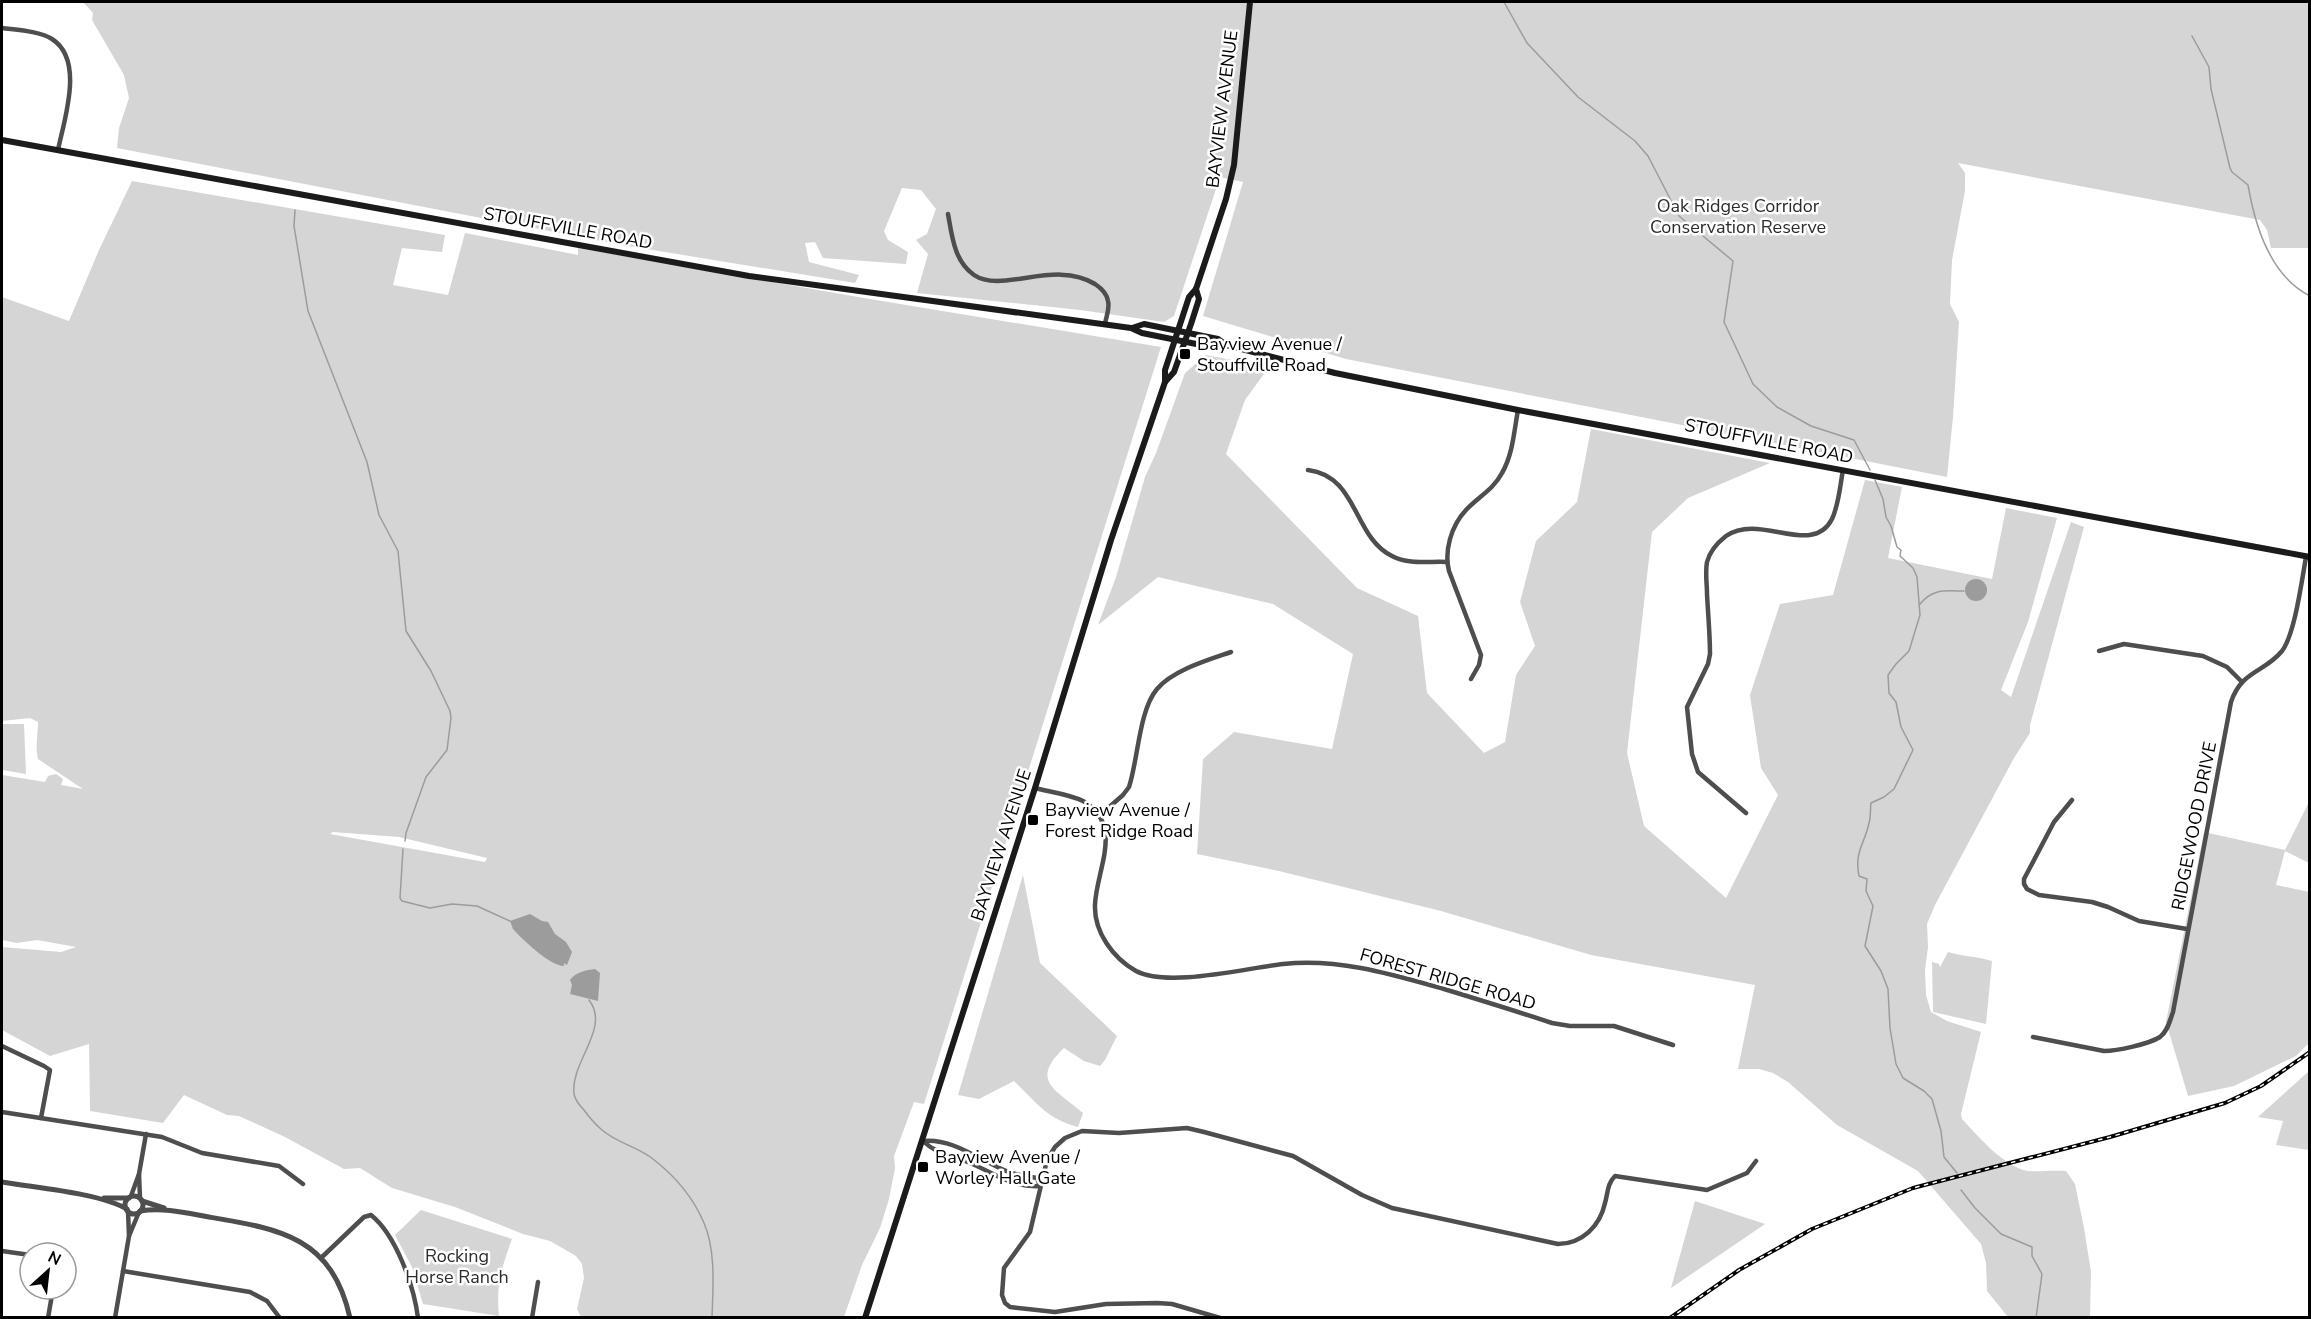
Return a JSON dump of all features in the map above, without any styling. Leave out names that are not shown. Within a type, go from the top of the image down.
[{"type":"main road","name":"BAYVIEW AVENUE","points":[[865,1317],[1035,788],[1111,540],[1165,382],[1165,370],[1189,297],[1196,289],[1226,200],[1234,165],[1251,2]]},
{"type":"main road","name":"STOUFFVILLE ROAD","points":[[2,140],[749,276],[1106,324],[1216,348],[1226,345]]},
{"type":"main road","name":"BAYVIEW AVENUE","points":[[1165,382],[1174,372],[1188,333],[1199,299],[1196,289]]},
{"type":"main road","name":"STOUFFVILLE ROAD","points":[[1131,328],[1144,324],[1178,330],[1218,339],[1226,345],[1335,373],[1518,410],[2308,557]]},
{"type":"street","points":[[2,28],[52,39],[63,50],[68,60],[69,99],[58,150]]},
{"type":"street","points":[[948,214],[954,248],[962,264],[976,277],[997,280],[1064,273],[1083,277],[1099,287],[1108,301],[1106,324]]},
{"type":"street","points":[[1471,679],[1479,666],[1481,655],[1452,582],[1447,562],[1451,534],[1465,511],[1486,493],[1503,472],[1511,450],[1518,410]]},
{"type":"street","points":[[1308,470],[1320,471],[1335,481],[1345,492],[1375,540],[1389,555],[1425,563],[1447,562]]},
{"type":"street","points":[[1746,813],[1698,772],[1690,741],[1688,707],[1708,664],[1710,654],[1706,565],[1716,545],[1727,535],[1740,529],[1766,529],[1803,536],[1818,533],[1832,520],[1843,470]]},
{"type":"street","points":[[2098,651],[2124,644],[2203,656],[2227,667],[2241,681],[2273,659],[2286,643],[2308,557]]},
{"type":"street","points":[[1035,788],[1082,801],[1093,808],[1099,816],[1129,787],[1146,712],[1156,690],[1182,672],[1231,652]]},
{"type":"street","name":"RIDGEWOOD DRIVE","points":[[2072,800],[2054,822],[2024,879],[2027,889],[2039,895],[2092,902],[2139,921],[2187,929],[2231,702],[2241,681]]},
{"type":"street","name":"FOREST RIDGE ROAD","points":[[1099,816],[1106,833],[1094,906],[1100,931],[1116,958],[1147,976],[1177,978],[1283,964],[1353,966],[1394,974],[1552,1023],[1570,1026],[1614,1026],[1673,1045]]},
{"type":"street","points":[[2033,1037],[2104,1051],[2113,1051],[2160,1037],[2168,1028],[2173,1011],[2187,929]]},
{"type":"street","points":[[2,1047],[50,1070],[41,1118]]},
{"type":"street","points":[[2,1112],[170,1139],[202,1153],[279,1166],[303,1184]]},
{"type":"street","points":[[1220,1317],[1184,1306],[1162,1303],[1106,1304],[1054,1312],[1010,1307],[1005,1304],[1002,1295],[1004,1268],[1030,1232],[1047,1160],[1065,1137],[1082,1131],[1119,1132],[1187,1128],[1293,1156],[1362,1195],[1392,1208],[1564,1244],[1583,1236],[1594,1228],[1602,1214],[1609,1182],[1615,1176],[1707,1190],[1747,1173],[1756,1161]]},
{"type":"street","points":[[129,1236],[143,1206],[140,1174],[146,1134]]},
{"type":"street","points":[[923,1141],[935,1140],[971,1153],[1006,1172],[1037,1179],[1040,1186]]},
{"type":"street","points":[[923,1141],[932,1149],[967,1161],[1003,1180],[1040,1186]]},
{"type":"street","points":[[116,1317],[129,1236],[126,1204],[140,1174]]},
{"type":"street","points":[[2,1182],[96,1198],[134,1213],[171,1211],[274,1229],[298,1240],[321,1258],[340,1285],[350,1317]]},
{"type":"street","points":[[96,1198],[130,1197],[171,1211]]},
{"type":"street","points":[[321,1258],[364,1217],[371,1215],[389,1238],[403,1263],[418,1317]]},
{"type":"street","points":[[2,1251],[18,1254]]},
{"type":"street","points":[[123,1271],[250,1292],[267,1301],[280,1317]]},
{"type":"street","points":[[532,1317],[538,1282]]},
{"type":"street","points":[[48,1317],[51,1301]]},
{"type":"green space","name":"Oak Ridges Corridor Conservation Reserve","points":[[83,2],[2309,2],[2309,248],[2271,248],[2267,230],[2260,220],[1958,163],[1965,173],[1965,191],[1952,260],[1950,304],[1959,322],[1947,477],[1346,359],[1203,316],[1243,182],[1220,177],[1174,316],[1164,322],[1080,310],[917,293],[928,254],[916,240],[927,234],[936,209],[921,190],[902,188],[884,231],[888,240],[908,252],[906,264],[823,258],[815,242],[805,243],[809,262],[859,275],[855,283],[622,245],[117,148],[119,128],[129,98],[124,75],[92,20],[93,13]]},
{"type":"green space","points":[[132,181],[445,235],[442,252],[402,248],[393,285],[448,295],[465,233],[578,255],[578,248],[1161,347],[924,1104],[914,1102],[894,1156],[895,1168],[889,1199],[880,1228],[862,1265],[844,1317],[581,1317],[577,1309],[584,1278],[582,1264],[576,1256],[550,1241],[523,1234],[455,1207],[392,1188],[360,1168],[344,1169],[285,1137],[239,1116],[227,1115],[184,1095],[163,1123],[90,1111],[89,1044],[50,1056],[2,1030],[2,947],[61,952],[76,947],[37,940],[17,943],[2,940],[2,775],[45,782],[48,776],[56,774],[63,779],[61,785],[83,789],[38,759],[38,722],[30,718],[2,721],[2,297],[69,321]],"holes":[[[333,832],[399,837],[487,858],[485,862],[330,834]]]},
{"type":"green space","points":[[1206,355],[1269,367],[1245,400],[1226,454],[1357,588],[1418,616],[1427,693],[1484,753],[1505,742],[1516,675],[1535,646],[1520,602],[1536,541],[1577,502],[1591,429],[1770,463],[1688,498],[1652,532],[1627,753],[1644,826],[1726,898],[1778,795],[1761,768],[1750,695],[1780,604],[1833,595],[1865,480],[1902,487],[1888,558],[1992,579],[2006,508],[2057,518],[2028,622],[2001,690],[2011,697],[2071,522],[2084,527],[2030,725],[2030,733],[2014,758],[1935,905],[1927,924],[1928,947],[1925,970],[1926,995],[1931,1012],[1947,1021],[1981,1032],[1961,1114],[1962,1119],[1992,1150],[2010,1164],[2028,1171],[2066,1171],[2075,1184],[2091,1272],[2090,1317],[2008,1317],[1987,1291],[1986,1263],[1981,1244],[1918,1171],[1837,1125],[1788,1082],[1773,1073],[1759,1069],[1738,1069],[1755,985],[1591,955],[1441,911],[1279,871],[1197,854],[1203,759],[1234,732],[1332,749],[1353,654],[1273,604],[1158,577],[1098,625],[1116,577],[1145,477],[1185,373]]},
{"type":"green space","points":[[2,724],[24,724],[26,774],[2,770]]},
{"type":"green space","points":[[2309,802],[2309,863],[2285,851],[2276,885],[2309,892],[2309,1043],[2296,1056],[2234,1086],[2188,1096],[2166,1022],[2204,832],[2285,850]]},
{"type":"green space","points":[[1023,875],[1040,963],[1117,1036],[1100,1066],[1084,1061],[1064,1048],[1048,1069],[1050,1084],[1083,1113],[1078,1127],[1067,1124],[1050,1114],[1014,1081],[979,1099],[958,1095]]},
{"type":"green space","points":[[1948,952],[1992,961],[1986,1024],[1933,1012],[1932,962],[1939,964],[1940,967]]},
{"type":"green space","points":[[2309,1071],[2309,1150],[2276,1145],[2283,1121],[2258,1117]]},
{"type":"green space","points":[[1695,1201],[1765,1224],[1671,1288]]},
{"type":"green space","name":"Rocking Horse Ranch","points":[[421,1210],[512,1239],[500,1277],[499,1316],[423,1304],[412,1267],[395,1235]]},
{"type":"shaded area","points":[[1976,579],[1984,582],[1987,590],[1984,598],[1976,601],[1968,598],[1965,590],[1968,582]]},
{"type":"shaded area","points":[[530,914],[548,922],[555,934],[566,942],[572,952],[567,965],[551,962],[513,929],[510,921]]},
{"type":"shaded area","points":[[595,969],[600,973],[598,1001],[570,994],[572,977]]},
{"type":"waterway","points":[[1504,2],[1527,43],[1578,97],[1635,141],[1648,156],[1679,216],[1733,261],[1724,322],[1753,384],[1777,407],[1811,426],[1854,440],[1870,470]]},
{"type":"waterway","points":[[2192,36],[2209,67],[2211,89],[2230,168],[2248,185],[2260,233],[2275,263],[2284,276],[2310,296]]},
{"type":"waterway","points":[[295,210],[294,226],[308,311],[367,462],[379,515],[398,551],[406,631],[431,671],[450,711],[447,750],[426,777],[405,841]]},
{"type":"waterway","points":[[1875,480],[1897,547],[1901,550],[1900,556],[1913,568],[1917,577],[1920,615],[1909,651],[1888,675],[1889,693],[1896,702],[1901,727],[1913,750],[1894,789],[1871,803],[1870,821],[1858,860],[1859,876],[1867,879],[1866,891],[1873,906],[1865,946],[1881,971],[1888,989],[1890,1028],[1896,1064],[1903,1078],[1932,1099],[1941,1131],[1944,1157],[1957,1173]]},
{"type":"waterway","points":[[1920,604],[1935,593],[1964,591]]},
{"type":"waterway","points":[[403,849],[400,898],[402,901],[430,908],[452,904],[477,906],[510,921]]},
{"type":"waterway","points":[[589,1000],[595,1011],[595,1022],[593,1034],[574,1082],[574,1094],[581,1107],[599,1128],[653,1159],[676,1180],[694,1204],[704,1223],[710,1245],[713,1269],[712,1318]]},
{"type":"waterway","points":[[1961,1190],[2001,1234],[2032,1247],[2032,1256],[2042,1274],[2036,1318]]},
{"type":"railway","points":[[1670,1318],[1739,1270],[1812,1229],[1913,1188],[2110,1137],[2225,1103],[2261,1086],[2310,1052]]},
{"type":"place","name":"Bayview Avenue / Stouffville Road","points":[[1185,354]]},
{"type":"place","name":"Bayview Avenue / Forest Ridge Road","points":[[1033,820]]},
{"type":"place","name":"Bayview Avenue / Worley Hall Gate","points":[[923,1167]]}]
